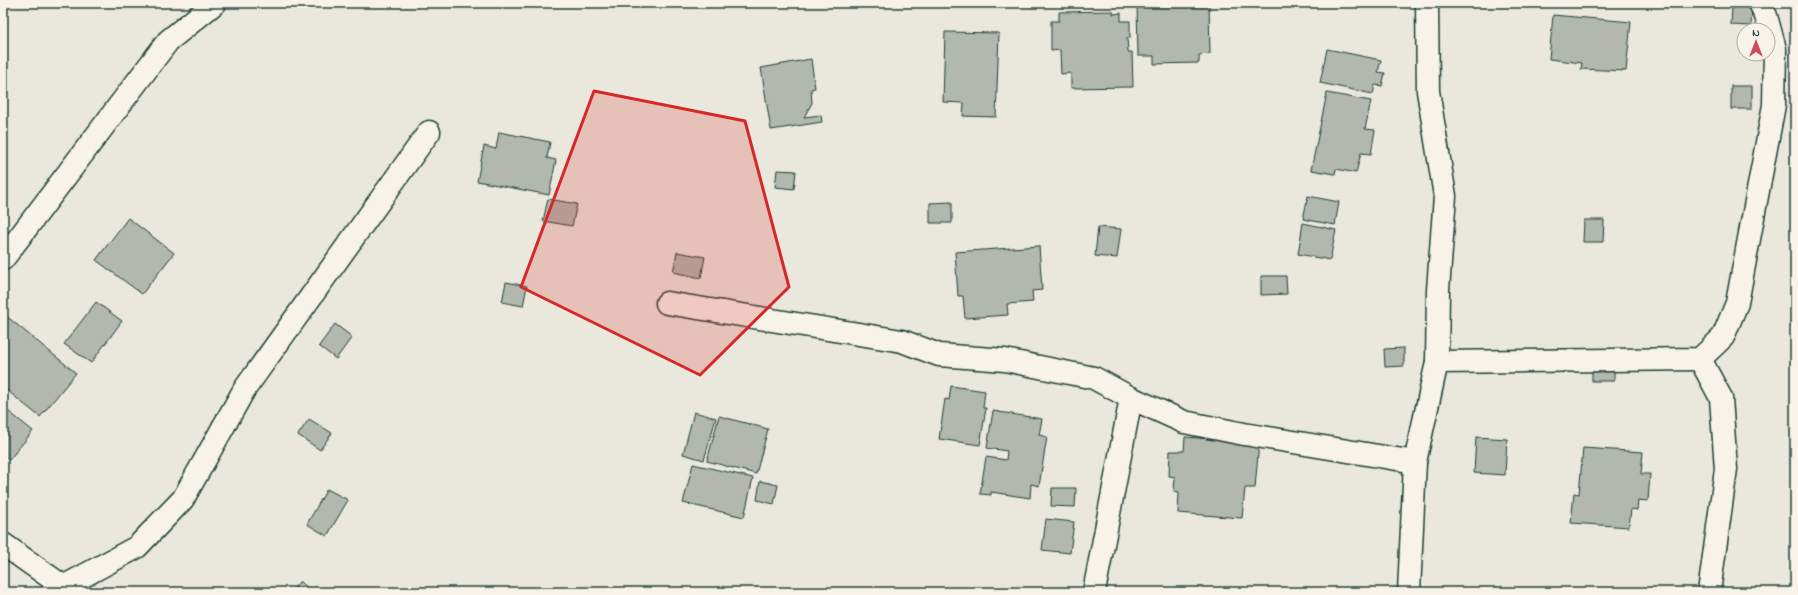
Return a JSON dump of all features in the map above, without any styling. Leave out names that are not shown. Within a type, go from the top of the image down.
[{"type":"street","points":[[3,259],[168,41],[215,3]]},
{"type":"street","points":[[1409,592],[1415,462],[1437,362],[1438,290],[1445,196],[1428,91],[1427,3]]},
{"type":"street","points":[[1437,362],[1700,359],[1723,337],[1737,303],[1774,106],[1775,49],[1766,16],[1760,3]]},
{"type":"street","points":[[3,544],[67,589],[137,547],[183,499],[244,390],[429,132]]},
{"type":"street","points":[[667,303],[902,341],[939,355],[1005,360],[1094,378],[1131,398],[1184,422],[1244,434],[1415,462]]},
{"type":"street","points":[[1700,359],[1721,398],[1726,469],[1709,592]]},
{"type":"street","points":[[1094,592],[1131,398]]},
{"type":"highlighted area","points":[[594,91],[745,121],[789,287],[700,375],[521,287]]},
{"type":"building","points":[[1137,3],[1209,3],[1210,54],[1199,55],[1199,63],[1154,64],[1154,56],[1138,56]]},
{"type":"building","points":[[1732,7],[1752,8],[1751,22],[1736,22],[1736,25],[1731,25]]},
{"type":"building","points":[[1113,11],[1113,14],[1121,13],[1121,21],[1130,21],[1130,38],[1127,38],[1128,52],[1132,52],[1133,87],[1071,88],[1071,73],[1061,74],[1060,50],[1051,51],[1051,21],[1059,21],[1059,12]]},
{"type":"building","points":[[1553,15],[1631,22],[1626,71],[1581,69],[1582,63],[1549,59]]},
{"type":"building","points":[[945,32],[999,33],[996,117],[963,116],[964,103],[943,102]]},
{"type":"building","points":[[1327,49],[1381,60],[1378,72],[1385,73],[1382,86],[1375,85],[1373,94],[1320,83]]},
{"type":"building","points":[[811,59],[815,88],[811,89],[812,103],[804,117],[821,115],[822,122],[771,130],[761,68]]},
{"type":"building","points":[[1731,86],[1752,86],[1752,109],[1731,109]]},
{"type":"building","points":[[1327,93],[1371,101],[1365,129],[1375,130],[1371,154],[1361,153],[1356,173],[1336,169],[1335,174],[1311,170]]},
{"type":"building","points":[[499,132],[550,142],[547,158],[556,160],[549,195],[477,181],[484,146],[496,149]]},
{"type":"building","points":[[777,170],[796,171],[794,189],[775,187]]},
{"type":"building","points":[[1308,196],[1339,202],[1335,225],[1303,219]]},
{"type":"building","points":[[548,199],[577,204],[572,226],[543,221]]},
{"type":"building","points":[[952,202],[952,223],[930,223],[930,203]]},
{"type":"building","points":[[128,218],[174,253],[142,294],[96,260]]},
{"type":"building","points":[[1584,220],[1604,220],[1603,242],[1583,242]]},
{"type":"building","points":[[1303,223],[1336,230],[1330,260],[1298,254]]},
{"type":"building","points":[[1098,227],[1121,229],[1117,258],[1095,256]]},
{"type":"building","points":[[1039,246],[1042,290],[1032,291],[1033,302],[1007,304],[1008,315],[965,318],[963,296],[958,296],[955,252]]},
{"type":"building","points":[[677,252],[705,257],[701,278],[673,272]]},
{"type":"building","points":[[1261,276],[1286,276],[1287,294],[1261,295]]},
{"type":"building","points":[[506,282],[527,286],[523,306],[502,302]]},
{"type":"building","points":[[96,302],[122,321],[91,363],[64,344]]},
{"type":"building","points":[[5,315],[76,373],[40,417],[3,387],[3,317]]},
{"type":"building","points":[[335,324],[352,337],[336,359],[319,346]]},
{"type":"building","points":[[1404,348],[1404,366],[1385,367],[1384,349]]},
{"type":"building","points":[[1592,361],[1614,361],[1614,381],[1592,381]]},
{"type":"building","points":[[951,386],[985,391],[983,408],[986,408],[980,445],[939,439],[945,399],[949,400]]},
{"type":"building","points":[[3,407],[33,431],[9,460],[3,455]]},
{"type":"building","points":[[993,411],[1042,419],[1039,435],[1047,437],[1039,486],[1031,484],[1030,498],[991,492],[991,495],[980,494],[986,457],[1006,460],[1007,451],[987,448]]},
{"type":"building","points":[[694,412],[716,418],[704,460],[683,454]]},
{"type":"building","points":[[719,416],[768,429],[756,474],[707,461]]},
{"type":"building","points":[[309,419],[332,433],[320,450],[298,435]]},
{"type":"building","points":[[1185,437],[1259,443],[1255,488],[1245,488],[1242,518],[1178,513],[1179,492],[1174,491],[1175,477],[1169,476],[1170,451],[1184,451]]},
{"type":"building","points":[[1476,437],[1507,439],[1505,475],[1474,473]]},
{"type":"building","points":[[1583,448],[1643,452],[1641,474],[1650,474],[1648,501],[1638,500],[1637,510],[1631,509],[1629,527],[1571,523],[1574,493],[1579,494]]},
{"type":"building","points":[[693,464],[753,478],[744,517],[683,503]]},
{"type":"building","points":[[760,481],[778,485],[774,504],[757,500]]},
{"type":"building","points":[[1052,488],[1076,488],[1075,507],[1051,506]]},
{"type":"building","points":[[327,489],[348,500],[327,536],[307,524]]},
{"type":"building","points":[[1046,519],[1074,522],[1070,553],[1042,550]]},
{"type":"building","points":[[300,581],[312,592],[291,592]]}]
